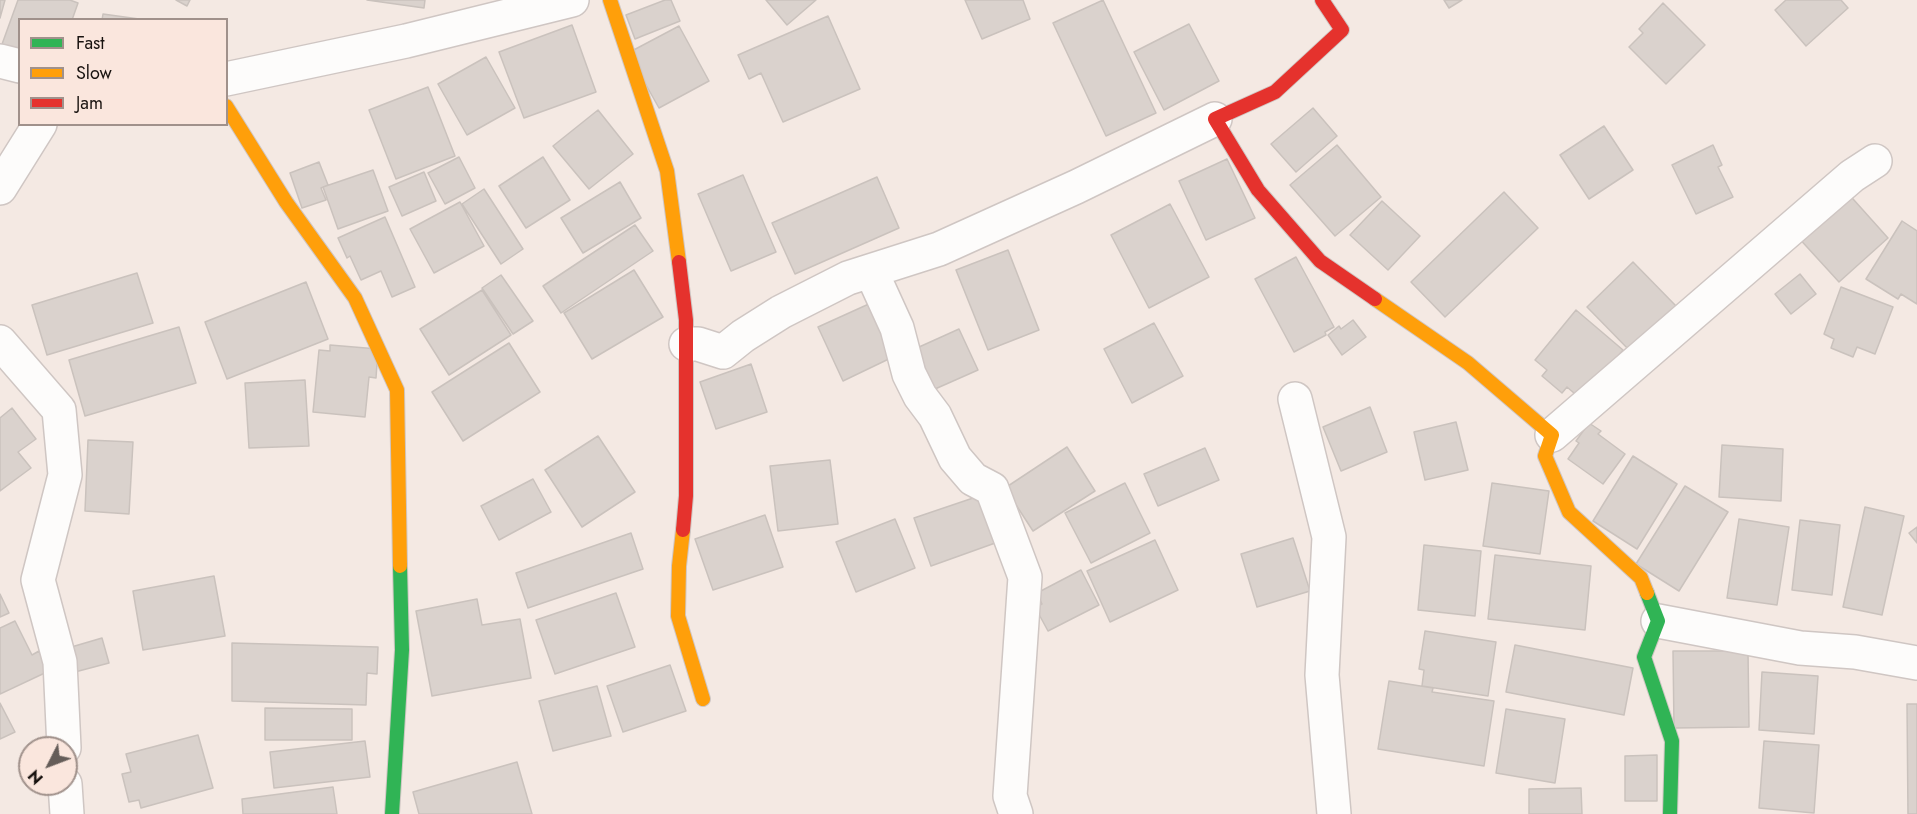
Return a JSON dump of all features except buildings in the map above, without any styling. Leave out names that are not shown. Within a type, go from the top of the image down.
[{"type":"street","points":[[228,79],[406,40],[572,0]]},
{"type":"street","points":[[610,0],[667,171],[686,321],[686,496],[679,566],[678,616],[703,699]]},
{"type":"street","points":[[686,344],[698,344],[723,352],[743,336],[781,312],[848,278],[939,249],[1076,187],[1275,92],[1342,30],[1322,0]]},
{"type":"street","points":[[0,61],[18,66]]},
{"type":"street","points":[[228,109],[286,202],[355,298],[397,390],[402,650],[392,814]]},
{"type":"street","points":[[1215,119],[1258,190],[1320,261],[1468,363],[1552,435]]},
{"type":"street","points":[[0,188],[39,126]]},
{"type":"street","points":[[1670,814],[1672,741],[1644,657],[1658,621],[1641,578],[1569,512],[1545,456],[1552,435],[1852,176],[1875,161]]},
{"type":"street","points":[[871,271],[897,328],[909,374],[920,396],[935,416],[955,458],[974,479],[992,489],[1025,577],[1010,796],[1016,814]]},
{"type":"street","points":[[0,342],[58,410],[65,476],[38,580],[60,662],[63,736]]},
{"type":"street","points":[[1295,399],[1329,537],[1322,675],[1334,814]]},
{"type":"street","points":[[1658,621],[1800,648],[1855,652],[1917,663]]},
{"type":"street","points":[[66,796],[67,814]]},
{"type":"traffic: fast","points":[[392,814],[402,650],[400,566]]},
{"type":"traffic: fast","points":[[1647,593],[1658,621],[1644,657],[1672,741],[1670,814]]},
{"type":"traffic: slow","points":[[610,0],[667,171],[679,262]]},
{"type":"traffic: slow","points":[[228,109],[286,202],[355,298],[397,390],[400,566]]},
{"type":"traffic: slow","points":[[1375,299],[1468,363],[1552,435],[1545,456],[1569,512],[1641,578],[1647,593]]},
{"type":"traffic: slow","points":[[683,530],[679,566],[678,616],[703,699]]},
{"type":"traffic: jam","points":[[1322,0],[1342,30],[1275,92],[1215,119],[1258,190],[1320,261],[1375,299]]},
{"type":"traffic: jam","points":[[679,262],[686,320],[686,496],[683,530]]}]
